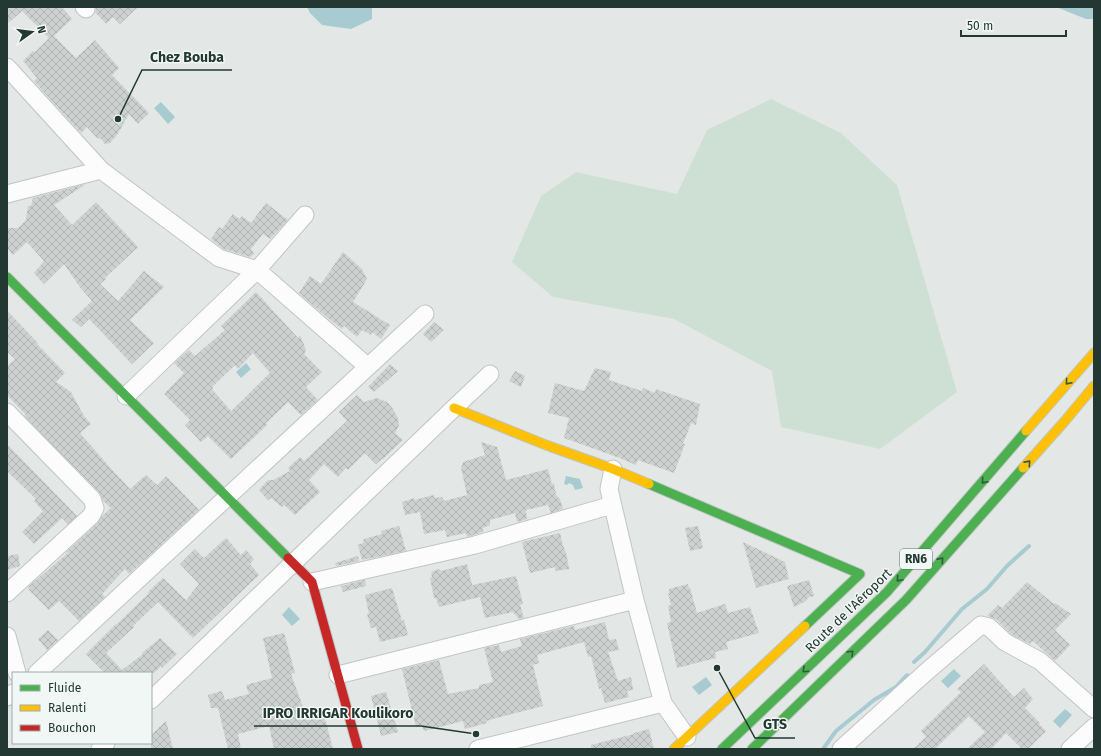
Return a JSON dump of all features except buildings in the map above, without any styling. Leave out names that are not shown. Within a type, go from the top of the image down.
[{"type":"main road","points":[[7,277],[312,582],[358,749]]},
{"type":"main road","name":"Route de l'Aéroport","points":[[722,749],[887,592],[1094,353]]},
{"type":"main road","name":"RN6","points":[[752,749],[906,600],[1064,422],[1094,386]]},
{"type":"main road","points":[[454,408],[546,446],[613,468],[860,574],[674,749]]},
{"type":"street","points":[[7,67],[101,170],[219,258],[257,270],[368,367]]},
{"type":"street","points":[[7,194],[101,170]]},
{"type":"street","points":[[126,396],[257,270],[305,215]]},
{"type":"street","points":[[39,672],[425,314]]},
{"type":"street","points":[[152,699],[490,374]]},
{"type":"street","points":[[7,412],[92,499],[95,508],[91,516],[7,593]]},
{"type":"street","points":[[613,468],[609,489],[612,505],[635,600],[663,703],[687,737]]},
{"type":"street","points":[[312,582],[475,545],[612,505]]},
{"type":"street","points":[[338,674],[635,600]]},
{"type":"street","points":[[841,749],[981,625],[989,627],[1005,642],[1040,661],[1094,709]]},
{"type":"street","points":[[7,636],[17,672]]},
{"type":"street","points":[[478,749],[663,703]]},
{"type":"street","points":[[1070,749],[1094,727]]},
{"type":"green space","points":[[771,99],[841,133],[897,185],[957,392],[880,449],[781,427],[772,371],[674,319],[553,297],[512,262],[541,196],[576,172],[677,194],[707,130]]},
{"type":"water","points":[[307,7],[372,7],[372,19],[351,29],[322,25],[310,13]]},
{"type":"water","points":[[1056,7],[1094,7],[1094,19],[1086,19]]},
{"type":"water","points":[[161,102],[175,117],[168,124],[154,108]]},
{"type":"water","points":[[246,363],[251,369],[241,378],[236,372]]},
{"type":"water","points":[[566,476],[580,479],[583,488],[575,490],[573,485],[569,483],[567,485],[564,484]]},
{"type":"water","points":[[289,607],[300,619],[292,626],[282,615]]},
{"type":"water","points":[[954,669],[961,676],[948,688],[941,681]]},
{"type":"water","points":[[706,677],[712,685],[699,695],[692,687]]},
{"type":"water","points":[[1065,709],[1072,715],[1060,728],[1053,721]]},
{"type":"waterway","points":[[914,662],[925,652],[962,609],[987,589],[1007,566],[1029,546]]},
{"type":"waterway","points":[[823,749],[836,731],[874,700],[896,687],[907,675]]},
{"type":"traffic: fast","points":[[7,277],[288,558]]},
{"type":"traffic: fast","points":[[722,749],[887,592],[1026,431]]},
{"type":"traffic: fast","points":[[752,749],[906,600],[1023,468]]},
{"type":"traffic: fast","points":[[649,484],[860,574],[805,626]]},
{"type":"traffic: slow","points":[[1026,431],[1094,353]]},
{"type":"traffic: slow","points":[[1023,468],[1094,386]]},
{"type":"traffic: slow","points":[[454,408],[649,484]]},
{"type":"traffic: slow","points":[[674,749],[805,626]]},
{"type":"traffic: jam","points":[[288,558],[312,582],[358,749]]},
{"type":"place","name":"Chez Bouba","points":[[118,119]]},
{"type":"place","name":"GTS","points":[[717,668]]},
{"type":"place","name":"IPRO IRRIGAR Koulikoro","points":[[476,734]]}]
